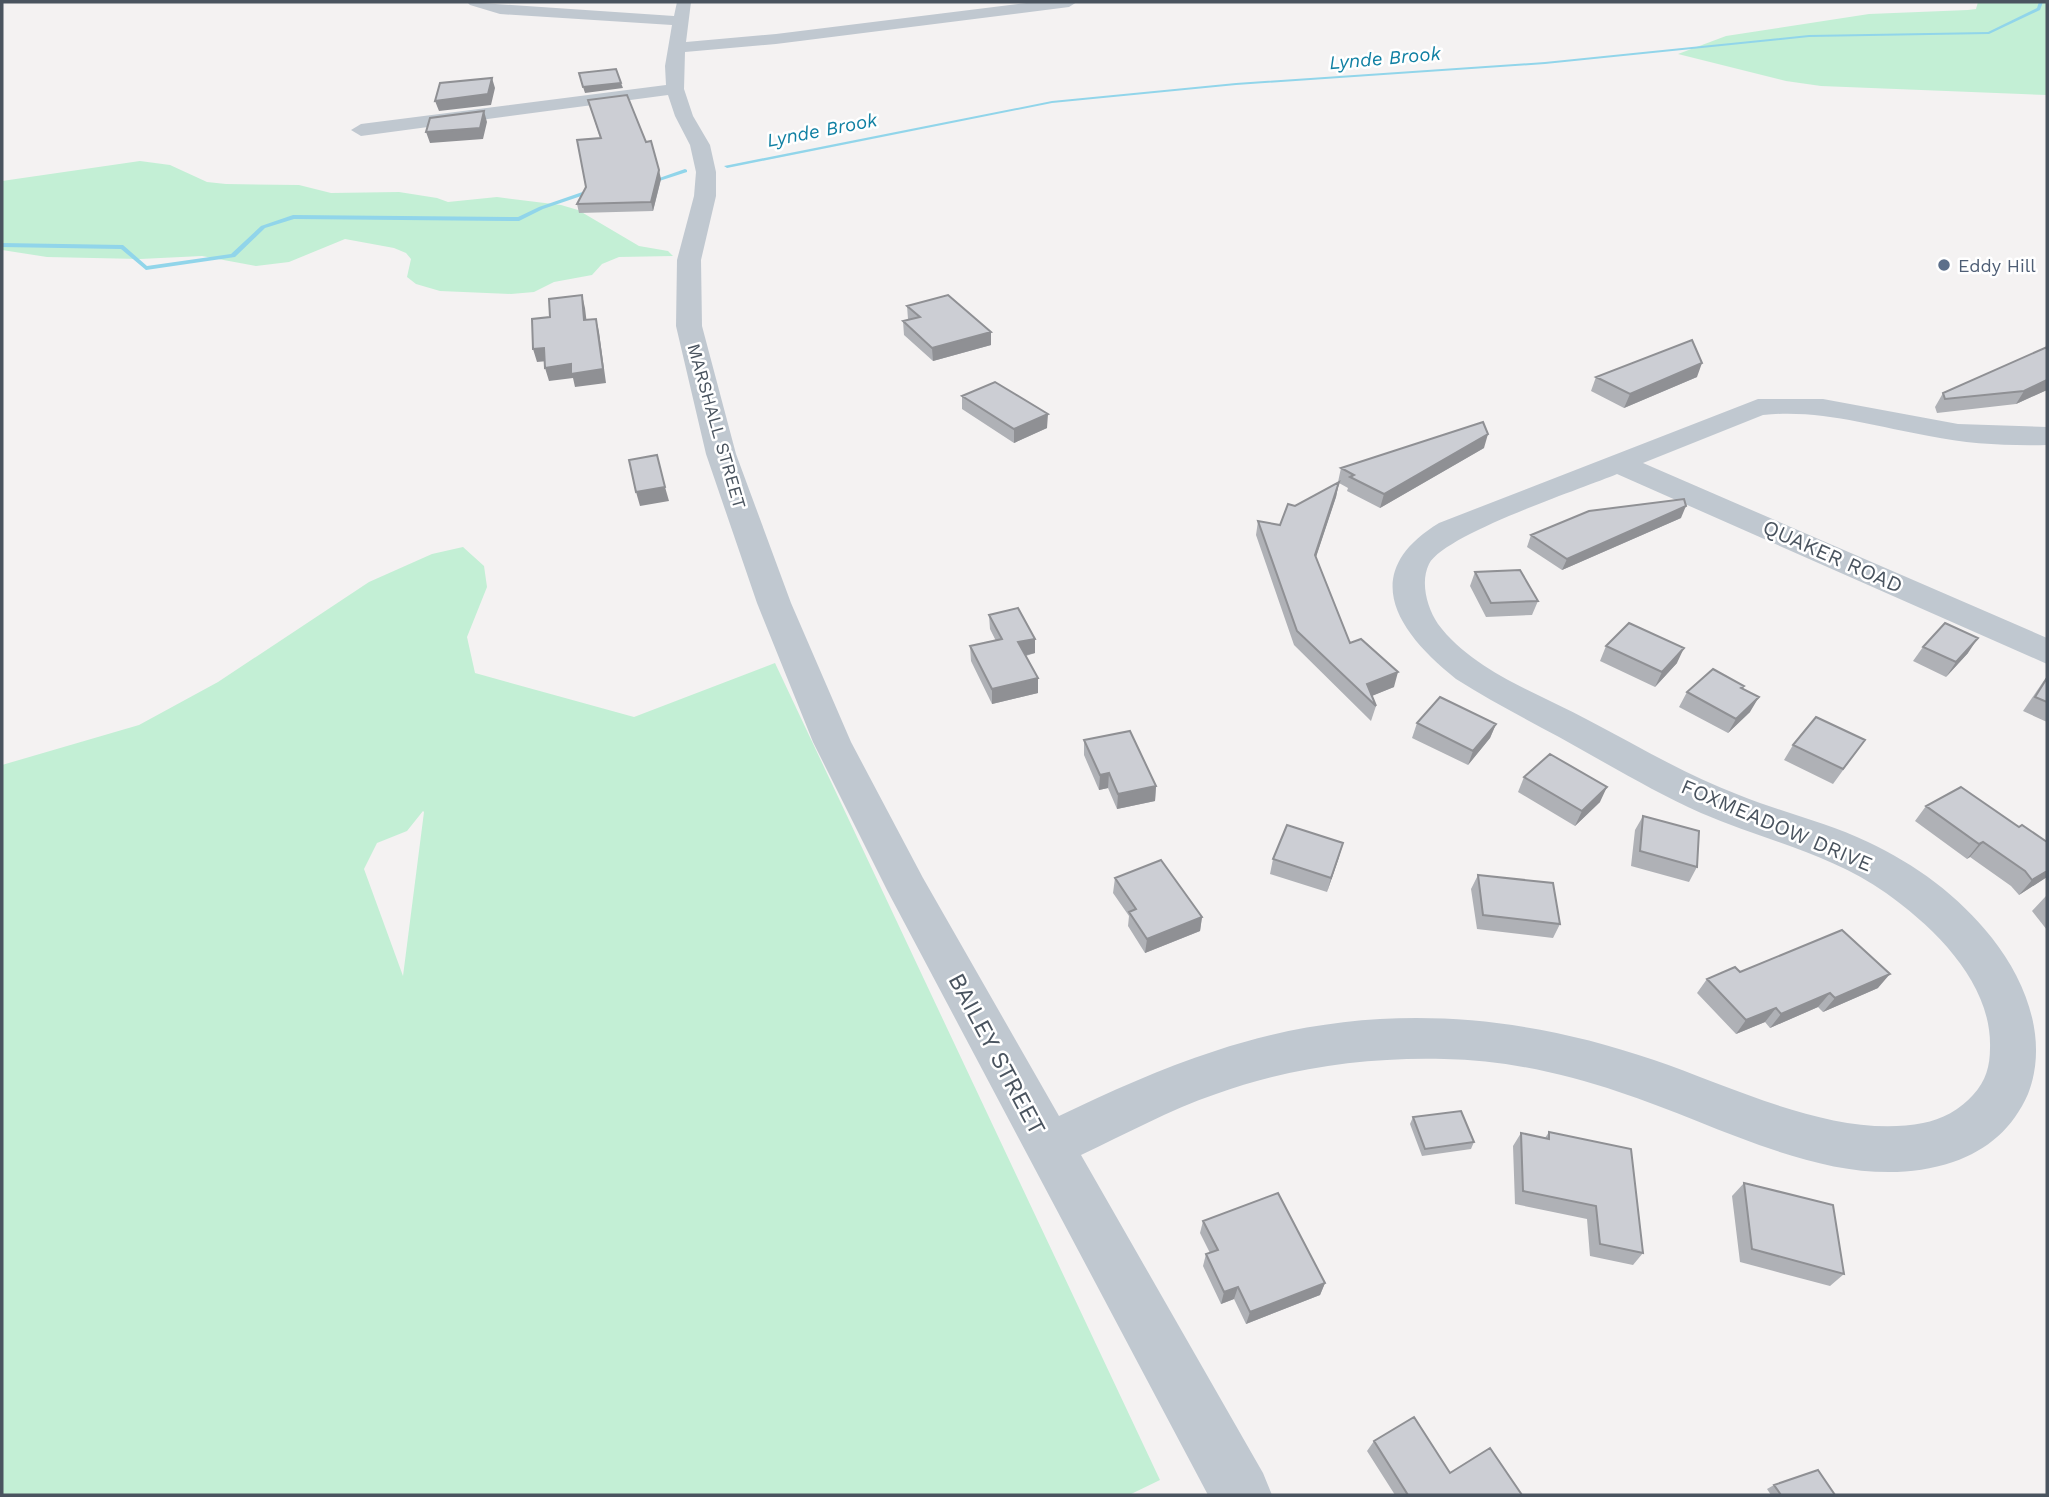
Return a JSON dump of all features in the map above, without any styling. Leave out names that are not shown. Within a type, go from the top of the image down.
[{"type":"street","points":[[475,2],[500,9],[683,12]]},
{"type":"street","points":[[677,47],[776,39],[1069,2]]},
{"type":"street","name":"MARSHALL STREET","points":[[683,12],[677,47],[675,89],[684,116],[700,145],[706,172],[705,196],[688,260],[689,326],[721,454],[774,603]]},
{"type":"street","points":[[361,130],[675,89]]},
{"type":"street","name":"FOXMEADOW DRIVE","points":[[1047,1146],[1188,1082],[1237,1066],[1287,1052],[1380,1039],[1483,1041],[1583,1059],[1638,1075],[1806,1138],[1845,1146],[1884,1149],[1918,1147],[1949,1139],[1975,1126],[1995,1108],[2008,1086],[2014,1061],[2014,1035],[2007,1007],[1994,980],[1976,953],[1928,903],[1901,881],[1859,857],[1806,834],[1712,801],[1646,769],[1475,674],[1438,646],[1415,615],[1408,586],[1410,572],[1423,548],[1435,538],[1745,411],[1780,404],[1833,407],[1957,432],[2047,436]]},
{"type":"street","name":"QUAKER ROAD","points":[[1618,463],[2047,652]]},
{"type":"street","name":"BAILEY STREET","points":[[774,603],[832,742],[908,890],[1241,1495]]},
{"type":"green space","points":[[1978,2],[2047,2],[2047,95],[1821,86],[1786,81],[1678,54],[1726,36],[1869,14],[1976,9]]},
{"type":"green space","points":[[140,161],[170,165],[207,182],[226,184],[299,185],[331,193],[399,192],[448,202],[497,197],[561,205],[578,210],[639,246],[668,251],[673,256],[619,257],[602,264],[592,275],[554,282],[534,292],[511,294],[440,291],[416,284],[407,277],[411,259],[406,253],[394,248],[345,239],[289,262],[256,266],[202,256],[140,259],[47,257],[2,250],[2,181]]},
{"type":"green space","points":[[463,547],[484,566],[487,587],[467,637],[475,673],[634,717],[775,663],[1160,1480],[1129,1495],[2,1495],[2,765],[139,725],[218,682],[369,582],[432,554]],"holes":[[[424,812],[403,976],[364,869],[377,843],[407,831]]]},
{"type":"building","points":[[616,69],[621,83],[583,87],[579,73]]},
{"type":"building","points":[[492,78],[488,94],[435,101],[440,83]]},
{"type":"building","points":[[627,95],[646,142],[651,141],[659,170],[651,202],[577,204],[586,187],[577,140],[601,138],[588,100]]},
{"type":"building","points":[[484,111],[480,128],[426,132],[430,118]]},
{"type":"building","points":[[582,295],[584,320],[596,319],[603,369],[571,374],[571,364],[545,368],[544,348],[533,349],[532,319],[550,317],[549,299]]},
{"type":"building","points":[[948,295],[991,332],[932,348],[903,321],[920,317],[907,306]]},
{"type":"building","points":[[1692,340],[1702,363],[1630,394],[1596,377]]},
{"type":"building","points":[[2047,347],[2047,380],[2024,391],[1945,399],[1943,393]]},
{"type":"building","points":[[995,382],[1048,414],[1014,429],[962,396]]},
{"type":"building","points":[[1483,422],[1488,434],[1384,494],[1350,477],[1354,475],[1341,468]]},
{"type":"building","points":[[657,455],[665,487],[636,492],[629,460]]},
{"type":"building","points":[[1339,482],[1315,555],[1350,643],[1361,639],[1398,672],[1367,684],[1376,706],[1297,631],[1258,521],[1280,525],[1288,504],[1295,506]]},
{"type":"building","points":[[1684,499],[1686,506],[1567,559],[1531,535],[1589,511]]},
{"type":"building","points":[[1520,570],[1538,601],[1491,603],[1475,572]]},
{"type":"building","points":[[1018,608],[1035,639],[1018,642],[1038,678],[992,689],[970,646],[1002,639],[989,615]]},
{"type":"building","points":[[1629,623],[1684,648],[1662,672],[1606,646]]},
{"type":"building","points":[[1945,623],[1978,638],[1956,662],[1923,647]]},
{"type":"building","points":[[1713,669],[1759,697],[1736,719],[1687,692]]},
{"type":"building","points":[[2047,678],[2047,702],[2035,697]]},
{"type":"building","points":[[1440,697],[1496,724],[1473,751],[1417,723]]},
{"type":"building","points":[[1816,717],[1865,740],[1843,769],[1793,745]]},
{"type":"building","points":[[1130,731],[1156,786],[1118,794],[1109,773],[1100,775],[1084,740]]},
{"type":"building","points":[[1550,754],[1607,787],[1582,811],[1524,777]]},
{"type":"building","points":[[1961,787],[2019,827],[2022,825],[2047,842],[2047,871],[2032,880],[2025,871],[1983,842],[1979,844],[1926,806]]},
{"type":"building","points":[[1643,816],[1699,831],[1697,867],[1640,851]]},
{"type":"building","points":[[1287,825],[1343,843],[1331,878],[1273,859]]},
{"type":"building","points":[[1161,860],[1202,917],[1147,939],[1129,912],[1136,909],[1115,878]]},
{"type":"building","points":[[1478,875],[1553,883],[1560,924],[1483,915]]},
{"type":"building","points":[[1842,930],[1890,974],[1835,998],[1830,993],[1781,1014],[1776,1008],[1746,1020],[1707,979],[1735,967],[1740,972]]},
{"type":"building","points":[[1461,1111],[1474,1142],[1425,1149],[1413,1117]]},
{"type":"building","points":[[1549,1132],[1631,1149],[1643,1253],[1600,1244],[1596,1206],[1523,1191],[1521,1133],[1549,1139]]},
{"type":"building","points":[[1744,1183],[1833,1205],[1844,1274],[1752,1249]]},
{"type":"building","points":[[1278,1193],[1325,1283],[1250,1312],[1238,1287],[1224,1292],[1206,1254],[1218,1250],[1203,1221]]},
{"type":"building","points":[[1414,1417],[1450,1473],[1490,1448],[1522,1495],[1408,1495],[1374,1441]]},
{"type":"building","points":[[1818,1470],[1835,1495],[1781,1495],[1774,1485]]},
{"type":"waterway","name":"Lynde Brook","points":[[727,166],[1052,102],[1236,84],[1545,63],[1809,36],[1989,33],[2039,9],[2041,2]]},
{"type":"waterway","name":"Lynde Brook","points":[[648,183],[685,171]]},
{"type":"waterway","name":"Lynde Brook","points":[[2,245],[123,247],[146,268],[233,256],[263,227],[293,217],[519,219],[541,208],[594,190]]},
{"type":"place","name":"Eddy Hill","points":[[1944,265]]}]
